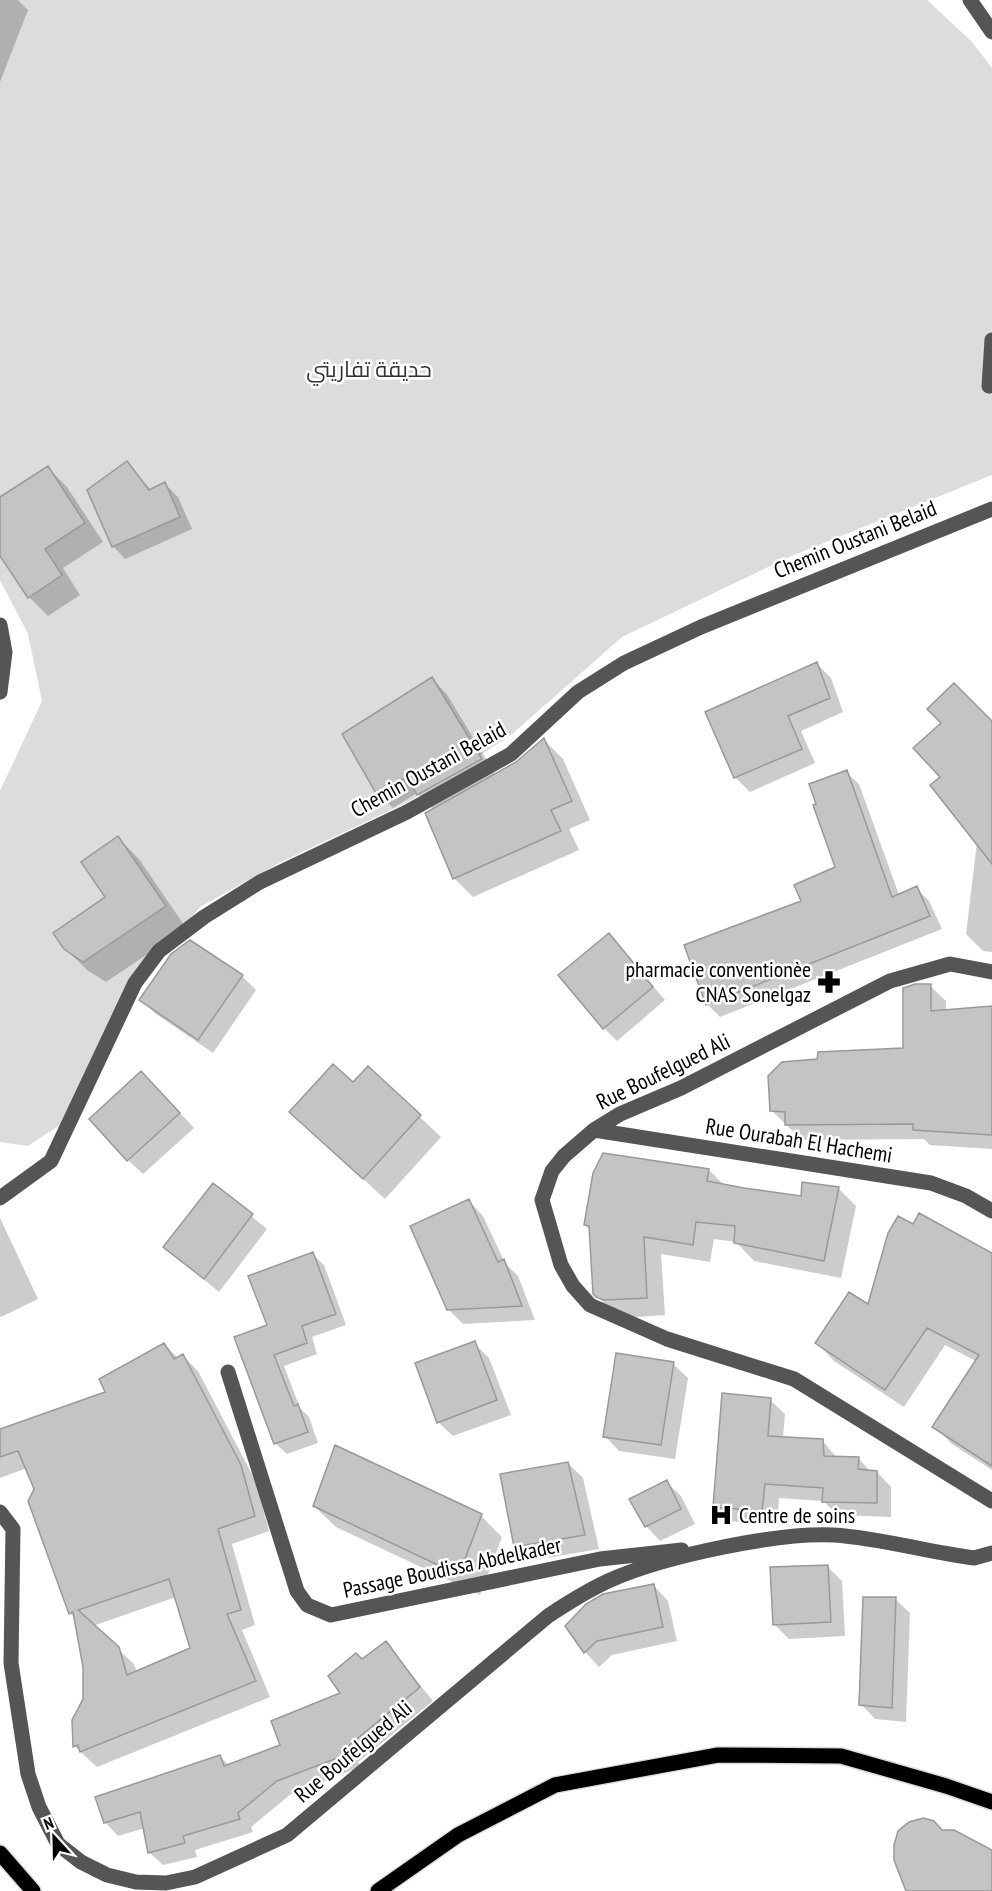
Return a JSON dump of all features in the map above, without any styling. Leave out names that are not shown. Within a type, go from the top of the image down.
[{"type":"main road","points":[[378,1891],[458,1835],[555,1785],[718,1755],[842,1756],[946,1786],[992,1802]]},
{"type":"main road","points":[[0,1853],[33,1891]]},
{"type":"street","points":[[970,0],[992,32]]},
{"type":"street","points":[[989,386],[992,339]]},
{"type":"street","name":"Chemin Oustani Belaid","points":[[0,1198],[51,1161],[135,983],[159,951],[204,917],[260,882],[406,812],[511,754],[578,692],[624,663],[712,622],[992,509]]},
{"type":"street","points":[[0,625],[5,652],[0,692]]},
{"type":"street","name":"Rue Boufelgued Ali","points":[[992,972],[950,964],[890,981],[681,1088],[620,1114],[594,1130],[564,1156],[552,1171],[542,1200],[561,1265],[573,1287],[590,1305],[667,1339],[794,1378],[992,1501]]},
{"type":"street","name":"Rue Ourabah El Hachemi","points":[[594,1130],[931,1183],[966,1196],[992,1211]]},
{"type":"street","name":"Passage Boudissa Abdelkader","points":[[228,1372],[297,1591],[307,1605],[331,1615],[600,1559],[745,1544]]},
{"type":"street","name":"Rue Boufelgued Ali","points":[[0,1512],[14,1529],[11,1663],[28,1774],[39,1807],[58,1844],[81,1862],[107,1875],[166,1883],[195,1877],[287,1835],[548,1616],[579,1595],[617,1577],[672,1560],[745,1544],[805,1536],[834,1535],[974,1558],[992,1553]]},
{"type":"green space","name":"حديقة تفاريتي","points":[[0,0],[927,0],[971,41],[992,68],[992,475],[789,557],[622,637],[511,735],[410,801],[279,863],[200,907],[145,972],[64,1122],[28,1146],[0,1142],[0,791],[42,701],[28,634],[0,580]]},
{"type":"building","points":[[127,461],[149,490],[165,482],[180,517],[112,547],[87,490]]},
{"type":"building","points":[[48,466],[85,523],[45,549],[62,575],[28,598],[0,556],[0,497]]},
{"type":"building","points":[[817,662],[830,698],[788,716],[802,749],[734,778],[705,712]]},
{"type":"building","points":[[432,677],[482,759],[417,795],[408,776],[377,795],[342,734]]},
{"type":"building","points":[[954,683],[992,721],[992,864],[930,785],[940,777],[913,748],[941,723],[927,709]]},
{"type":"building","points":[[544,738],[572,801],[551,810],[561,831],[453,879],[425,813],[516,762]]},
{"type":"building","points":[[847,770],[892,897],[917,886],[930,916],[706,1005],[684,945],[801,901],[794,885],[835,867],[813,805],[816,804],[809,784]]},
{"type":"building","points":[[118,836],[166,906],[83,962],[64,949],[53,933],[105,897],[81,862]]},
{"type":"building","points":[[609,933],[653,987],[603,1029],[558,975]]},
{"type":"building","points":[[190,940],[243,975],[198,1040],[139,1000],[171,954]]},
{"type":"building","points":[[915,984],[931,984],[931,1011],[992,1006],[992,1135],[913,1130],[913,1124],[785,1125],[785,1112],[770,1111],[768,1076],[782,1062],[817,1059],[818,1052],[903,1048],[903,988]]},
{"type":"building","points":[[333,1064],[353,1082],[368,1066],[421,1115],[363,1179],[289,1112]]},
{"type":"building","points":[[141,1071],[180,1113],[127,1161],[89,1119]]},
{"type":"building","points":[[603,1153],[709,1169],[707,1181],[744,1188],[801,1196],[802,1182],[839,1187],[824,1261],[734,1243],[735,1226],[696,1222],[693,1245],[644,1237],[647,1298],[604,1300],[596,1297],[593,1294],[589,1226],[584,1225],[593,1173]]},
{"type":"building","points":[[213,1183],[253,1214],[204,1279],[163,1247]]},
{"type":"building","points":[[469,1199],[498,1262],[504,1259],[522,1306],[447,1310],[410,1226]]},
{"type":"building","points":[[919,1213],[992,1253],[992,1466],[932,1427],[979,1355],[927,1328],[885,1390],[815,1343],[849,1292],[868,1304],[888,1233],[898,1216],[913,1224]]},
{"type":"building","points":[[313,1252],[336,1314],[302,1326],[307,1343],[274,1355],[294,1406],[298,1404],[308,1432],[274,1444],[234,1337],[267,1325],[248,1276]]},
{"type":"building","points":[[475,1341],[497,1400],[437,1423],[415,1363]]},
{"type":"building","points":[[164,1343],[174,1359],[183,1354],[241,1465],[255,1516],[218,1529],[241,1610],[227,1614],[256,1681],[80,1752],[78,1745],[73,1747],[72,1720],[83,1699],[83,1667],[73,1612],[69,1614],[28,1501],[34,1489],[18,1451],[0,1457],[0,1429],[105,1392],[99,1379]],"holes":[[[169,1579],[190,1648],[127,1675],[119,1647],[78,1610]]]},
{"type":"building","points":[[616,1353],[674,1362],[661,1445],[603,1437]]},
{"type":"building","points":[[722,1393],[771,1398],[768,1436],[823,1439],[824,1456],[859,1457],[858,1469],[877,1471],[877,1503],[822,1502],[823,1488],[765,1484],[762,1511],[713,1507]]},
{"type":"building","points":[[335,1445],[482,1514],[459,1575],[313,1506]]},
{"type":"building","points":[[568,1462],[585,1535],[514,1547],[500,1474]]},
{"type":"building","points":[[667,1480],[681,1509],[645,1527],[629,1499]]},
{"type":"building","points":[[828,1565],[831,1622],[773,1625],[770,1567]]},
{"type":"building","points":[[654,1584],[663,1627],[597,1641],[584,1653],[565,1626],[586,1604],[603,1594]]},
{"type":"building","points":[[863,1597],[896,1597],[892,1708],[859,1705]]},
{"type":"building","points":[[386,1641],[420,1687],[346,1748],[348,1754],[277,1781],[238,1813],[240,1819],[183,1836],[185,1843],[148,1853],[140,1812],[104,1823],[95,1797],[220,1755],[224,1766],[280,1745],[271,1721],[340,1693],[328,1676],[356,1653],[362,1659]]},
{"type":"building","points":[[923,1818],[934,1821],[942,1830],[954,1830],[992,1850],[992,1891],[906,1891],[894,1860],[894,1845],[898,1831],[909,1822]]},
{"type":"place","name":"pharmacie conventionèe CNAS Sonelgaz","points":[[829,982]]},
{"type":"place","name":"Centre de soins","points":[[721,1515]]}]
